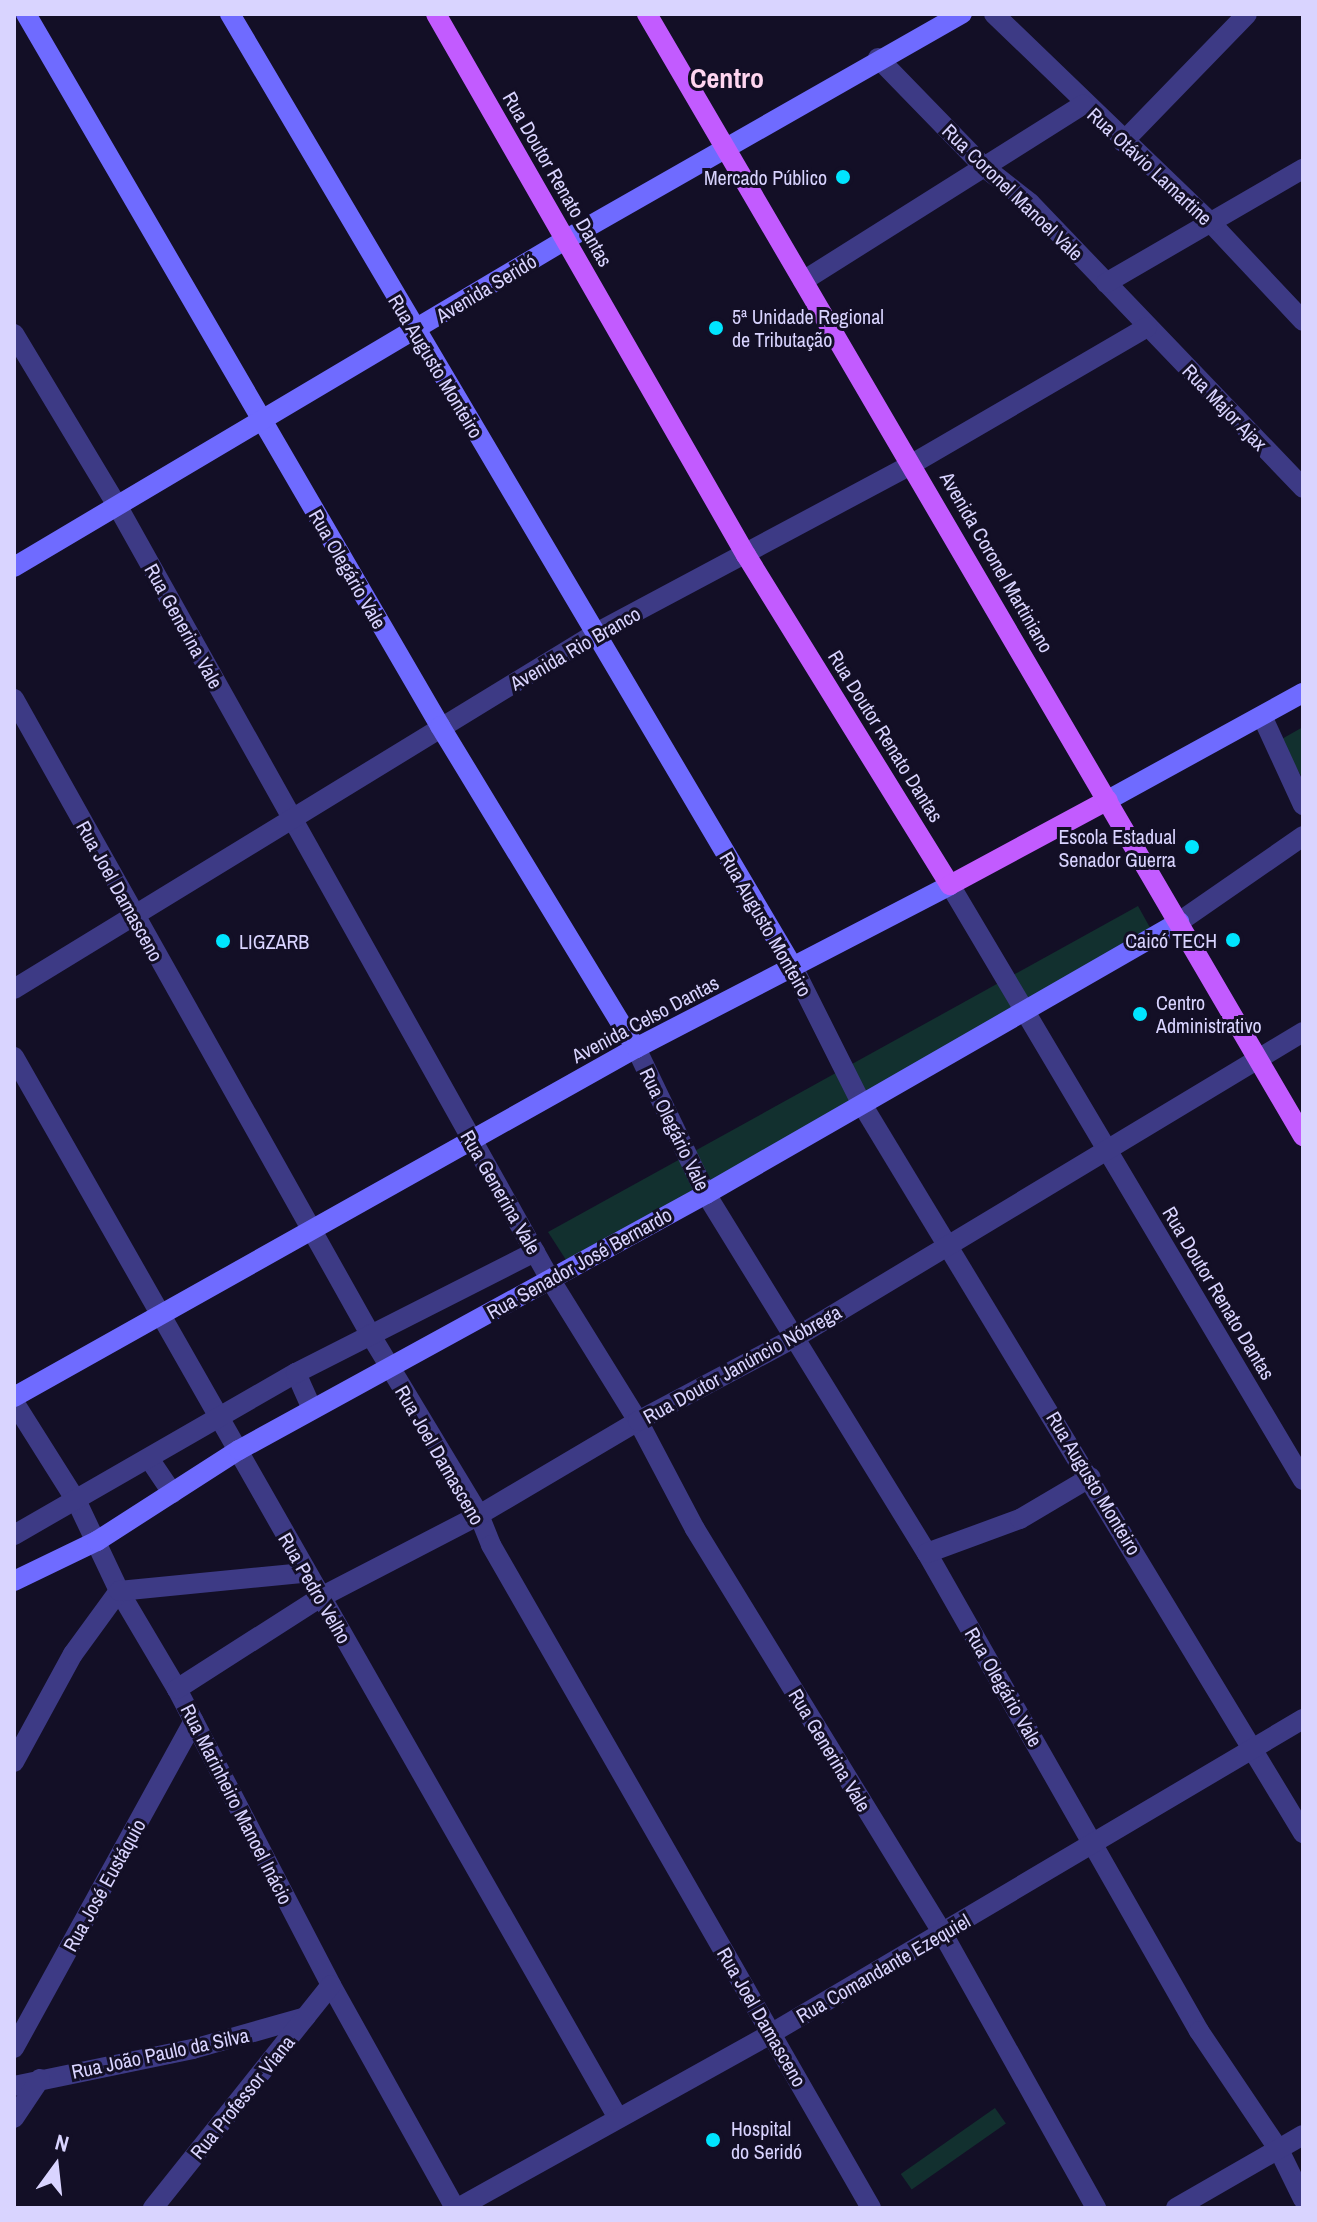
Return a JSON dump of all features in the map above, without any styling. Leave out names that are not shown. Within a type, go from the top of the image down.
[{"type":"main road","name":"Rua Olegário Vale","points":[[26,14],[440,726],[636,1048]]},
{"type":"main road","name":"Rua Augusto Monteiro","points":[[230,14],[794,969]]},
{"type":"main road","name":"Rua Doutor Renato Dantas","points":[[436,14],[746,555],[950,885]]},
{"type":"main road","name":"Avenida Coronel Martiniano","points":[[647,14],[1303,1136]]},
{"type":"main road","name":"Avenida Seridó","points":[[14,567],[262,423],[565,240],[878,58],[962,14]]},
{"type":"main road","name":"Avenida Celso Dantas","points":[[14,1400],[161,1318],[311,1228],[472,1142],[636,1048],[794,969],[1303,693]]},
{"type":"main road","name":"Rua Senador José Bernardo","points":[[14,1581],[97,1541],[239,1450],[706,1194],[860,1101],[1179,922]]},
{"type":"street","name":"Rua Otávio Lamartine","points":[[994,14],[1083,105],[1212,224],[1303,321]]},
{"type":"street","points":[[1123,142],[1247,14]]},
{"type":"street","name":"Rua Coronel Manoel Vale","points":[[878,58],[984,167],[1030,203],[1147,327]]},
{"type":"street","points":[[803,281],[1083,105]]},
{"type":"street","points":[[1106,283],[1303,169]]},
{"type":"street","name":"Avenida Rio Branco","points":[[14,989],[133,915],[295,822],[440,726],[596,633],[912,464],[1147,327]]},
{"type":"street","name":"Rua Major Ajax","points":[[1147,327],[1303,488]]},
{"type":"street","name":"Rua Generina Vale","points":[[14,334],[118,507],[550,1279],[638,1421],[695,1529],[943,1934],[1096,2208]]},
{"type":"street","name":"Rua Joel Damasceno","points":[[14,699],[370,1334],[479,1515],[871,2208]]},
{"type":"street","points":[[1262,716],[1303,805]]},
{"type":"street","name":"Rua Senador José Bernardo","points":[[1179,922],[1303,836]]},
{"type":"street","name":"Rua Doutor Renato Dantas","points":[[950,885],[1106,1151],[1297,1453],[1303,1480]]},
{"type":"street","name":"Rua Augusto Monteiro","points":[[794,969],[860,1101],[1091,1477],[1303,1833]]},
{"type":"street","name":"Rua Doutor Janúncio Nóbrega","points":[[177,1689],[321,1597],[479,1515],[638,1421],[798,1336],[1256,1057],[1303,1032]]},
{"type":"street","name":"Rua Olegário Vale","points":[[636,1048],[706,1194],[798,1336],[927,1553],[1199,2031],[1279,2150],[1303,2199]]},
{"type":"street","name":"Rua Pedro Velho","points":[[14,1057],[239,1450],[304,1573],[321,1597],[618,2118]]},
{"type":"street","name":"Rua Senador José Bernardo","points":[[14,1535],[77,1502],[296,1373],[535,1252]]},
{"type":"street","points":[[451,1296],[467,1324]]},
{"type":"street","points":[[296,1373],[312,1409]]},
{"type":"street","name":"Rua Marinheiro Manoel Inácio","points":[[14,1400],[77,1502],[119,1591],[177,1689],[331,1985],[457,2208]]},
{"type":"street","points":[[150,1460],[172,1493]]},
{"type":"street","points":[[927,1553],[1020,1519],[1091,1477]]},
{"type":"street","points":[[14,1762],[73,1654],[119,1591],[304,1573]]},
{"type":"street","name":"Rua Comandante Ezequiel","points":[[457,2208],[772,2033],[1303,1719]]},
{"type":"street","name":"Rua José Eustáquio","points":[[14,2048],[194,1721]]},
{"type":"street","name":"Rua Professor Viana","points":[[153,2208],[331,1985]]},
{"type":"street","name":"Rua João Paulo da Silva","points":[[14,2086],[193,2049],[306,2017]]},
{"type":"street","points":[[14,2118],[40,2079]]},
{"type":"street","points":[[1176,2208],[1303,2135]]},
{"type":"green space","points":[[1303,727],[1303,779],[1280,740]]},
{"type":"green space","points":[[1138,906],[1153,933],[568,1263],[548,1232]]},
{"type":"green space","points":[[995,2108],[1006,2124],[912,2190],[901,2174]]},
{"type":"place","name":"Mercado Público","points":[[843,177]]},
{"type":"place","name":"5ª Unidade Regional de Tributação","points":[[716,328]]},
{"type":"place","name":"Escola Estadual Senador Guerra","points":[[1192,847]]},
{"type":"place","name":"Caicó TECH","points":[[1233,940]]},
{"type":"place","name":"LIGZARB","points":[[223,941]]},
{"type":"place","name":"Centro Administrativo","points":[[1140,1014]]},
{"type":"place","name":"Hospital do Seridó","points":[[713,2140]]},
{"type":"district","name":"Centro","points":[[727,78]]}]
